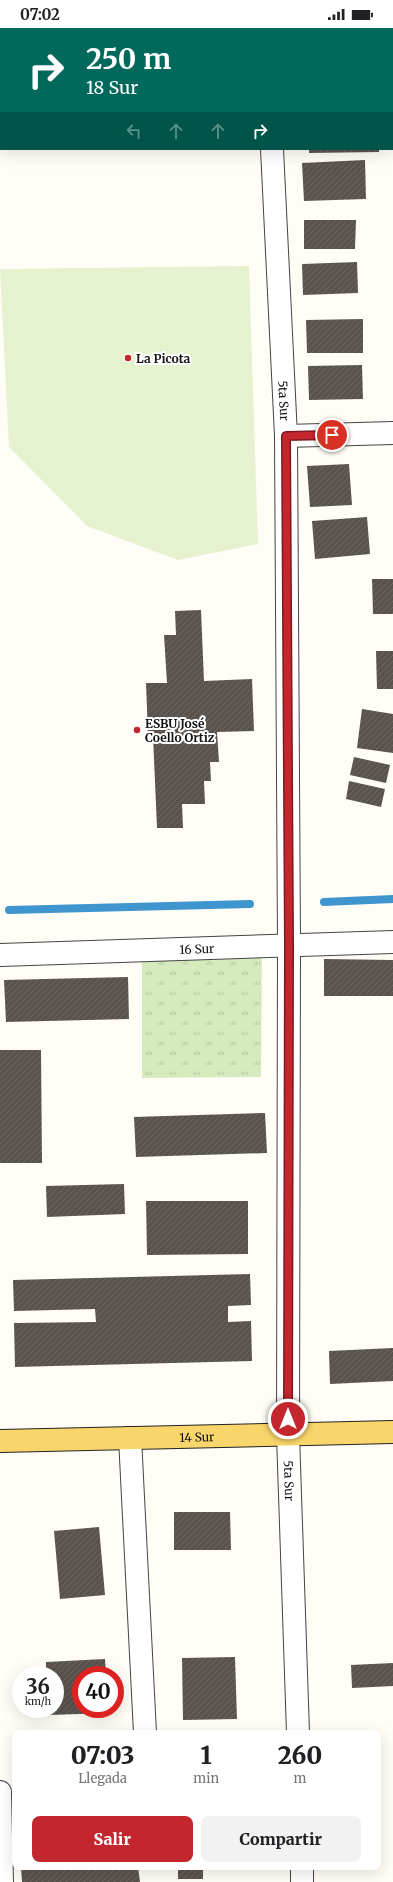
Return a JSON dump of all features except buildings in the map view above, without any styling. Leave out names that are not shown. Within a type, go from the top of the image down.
[{"type":"main road","name":"14 Sur","points":[[0,1441],[393,1432]]},
{"type":"street","name":"5ta Sur","points":[[272,150],[286,436],[289,945],[288,1435],[298,1730]]},
{"type":"street","points":[[286,436],[393,433]]},
{"type":"street","name":"16 Sur","points":[[0,955],[393,942]]},
{"type":"street","points":[[130,1438],[145,1730]]},
{"type":"street","points":[[0,1792],[2,1882]]},
{"type":"street","points":[[302,1870],[302,1882]]},
{"type":"green space","name":"La Picota","points":[[249,266],[258,544],[178,560],[87,526],[9,447],[0,269]]},
{"type":"green space","points":[[262,954],[261,1077],[142,1078],[142,958]]},
{"type":"waterway","points":[[324,902],[393,899]]},
{"type":"waterway","points":[[9,910],[250,904]]},
{"type":"place","name":"La Picota","points":[[128,358]]},
{"type":"place","name":"ESBU José Coello Ortiz","points":[[137,730]]},
{"type":"route","points":[[288,1419],[289,945],[286,436],[332,435]]}]
